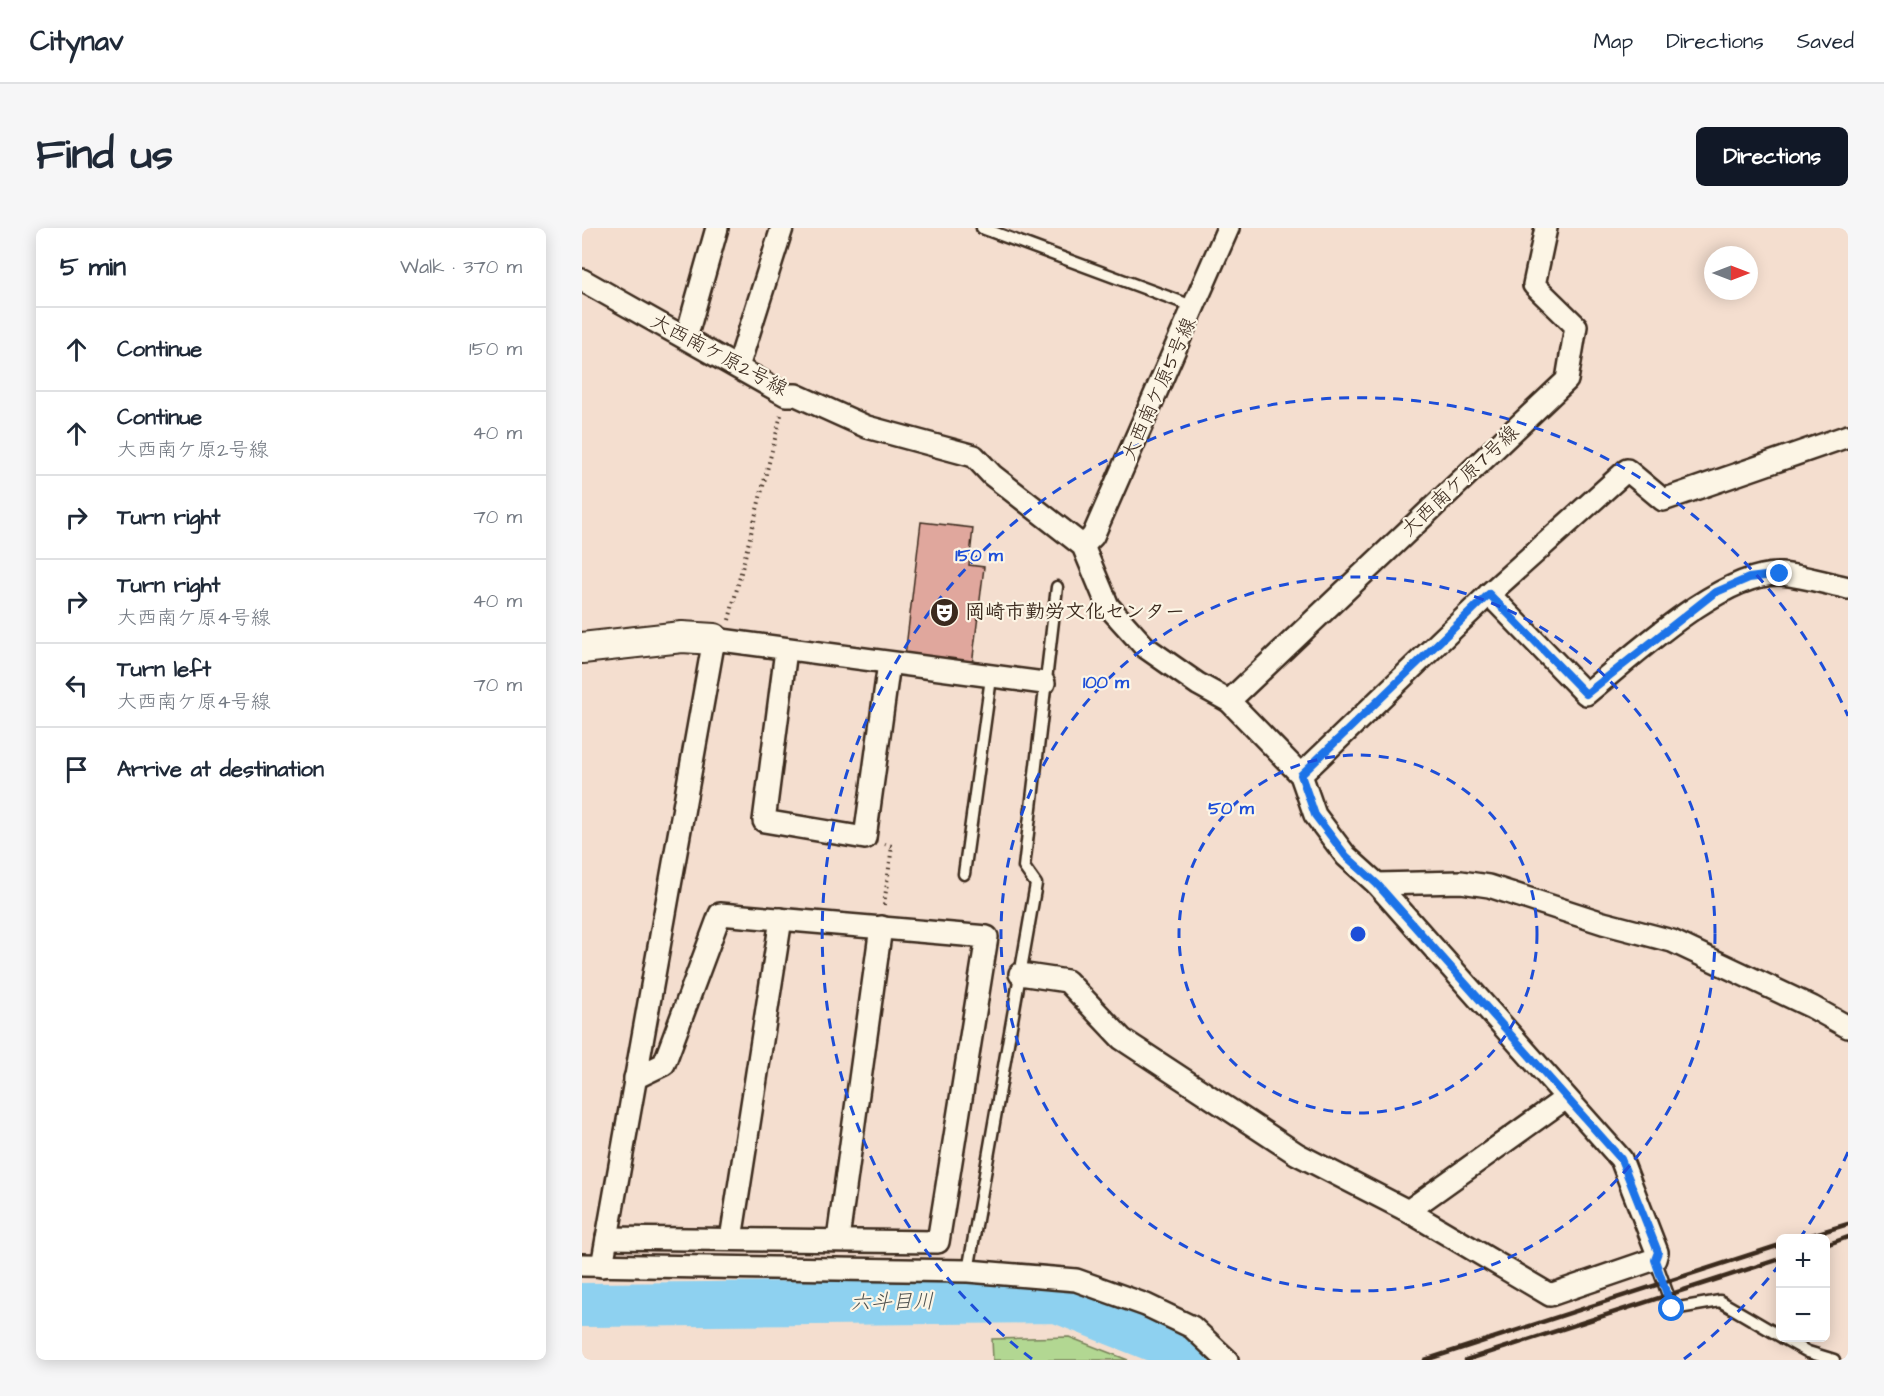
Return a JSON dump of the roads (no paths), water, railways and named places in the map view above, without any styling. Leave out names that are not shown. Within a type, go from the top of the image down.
[{"type":"street","points":[[686,338],[717,228]]},
{"type":"street","points":[[738,366],[782,228]]},
{"type":"street","name":"大西南ケ原5号線","points":[[1083,546],[1093,536],[1228,228]]},
{"type":"street","name":"大西南ケ原7号線","points":[[1228,700],[1567,380],[1576,326],[1534,285],[1546,228]]},
{"type":"street","name":"大西南ケ原2号線","points":[[582,280],[786,395],[796,395],[867,427],[974,456],[992,475],[1083,546],[1108,606],[1145,647],[1198,684],[1228,700],[1301,775],[1315,815],[1346,856],[1377,884],[1621,1159],[1658,1252],[1655,1260]]},
{"type":"street","points":[[1301,775],[1489,594],[1627,470],[1663,500],[1848,436]]},
{"type":"street","points":[[1489,594],[1586,694],[1714,593],[1749,578],[1780,574],[1848,588]]},
{"type":"street","points":[[582,648],[682,637],[714,639],[991,678],[1044,682]]},
{"type":"street","points":[[714,639],[607,1238],[592,1265],[968,1271],[1076,1280],[1146,1305],[1192,1327],[1227,1360]]},
{"type":"street","points":[[786,650],[764,821],[865,838],[889,663]]},
{"type":"street","points":[[1377,884],[1461,882],[1489,886],[1603,923],[1672,941],[1812,1007],[1848,1027]]},
{"type":"street","points":[[607,1238],[938,1242],[987,937],[720,914],[664,1064],[635,1078]]},
{"type":"street","points":[[731,1239],[780,919]]},
{"type":"street","points":[[838,1239],[881,927]]},
{"type":"street","points":[[1020,974],[1067,981],[1122,1039],[1297,1154],[1408,1211],[1550,1295],[1655,1260]]},
{"type":"street","points":[[1408,1211],[1566,1098]]},
{"type":"lane","points":[[982,228],[1195,307]]},
{"type":"lane","points":[[968,1271],[1036,884],[1024,867],[1057,587]]},
{"type":"lane","points":[[964,874],[991,678]]},
{"type":"lane","points":[[1655,1260],[1672,1309],[1720,1301],[1776,1334]]},
{"type":"lane","points":[[1791,1342],[1808,1352],[1834,1360]]},
{"type":"waterway","name":"六斗目川","points":[[582,1305],[1057,1301],[1175,1348],[1188,1360]]},
{"type":"railway","points":[[1815,1234],[1848,1224]]},
{"type":"railway","points":[[1830,1244],[1848,1237]]},
{"type":"railway","points":[[1425,1360],[1776,1246]]},
{"type":"railway","points":[[1466,1360],[1776,1260]]},
{"type":"place","name":"岡崎市勤労文化センター","points":[[944,612]]}]
